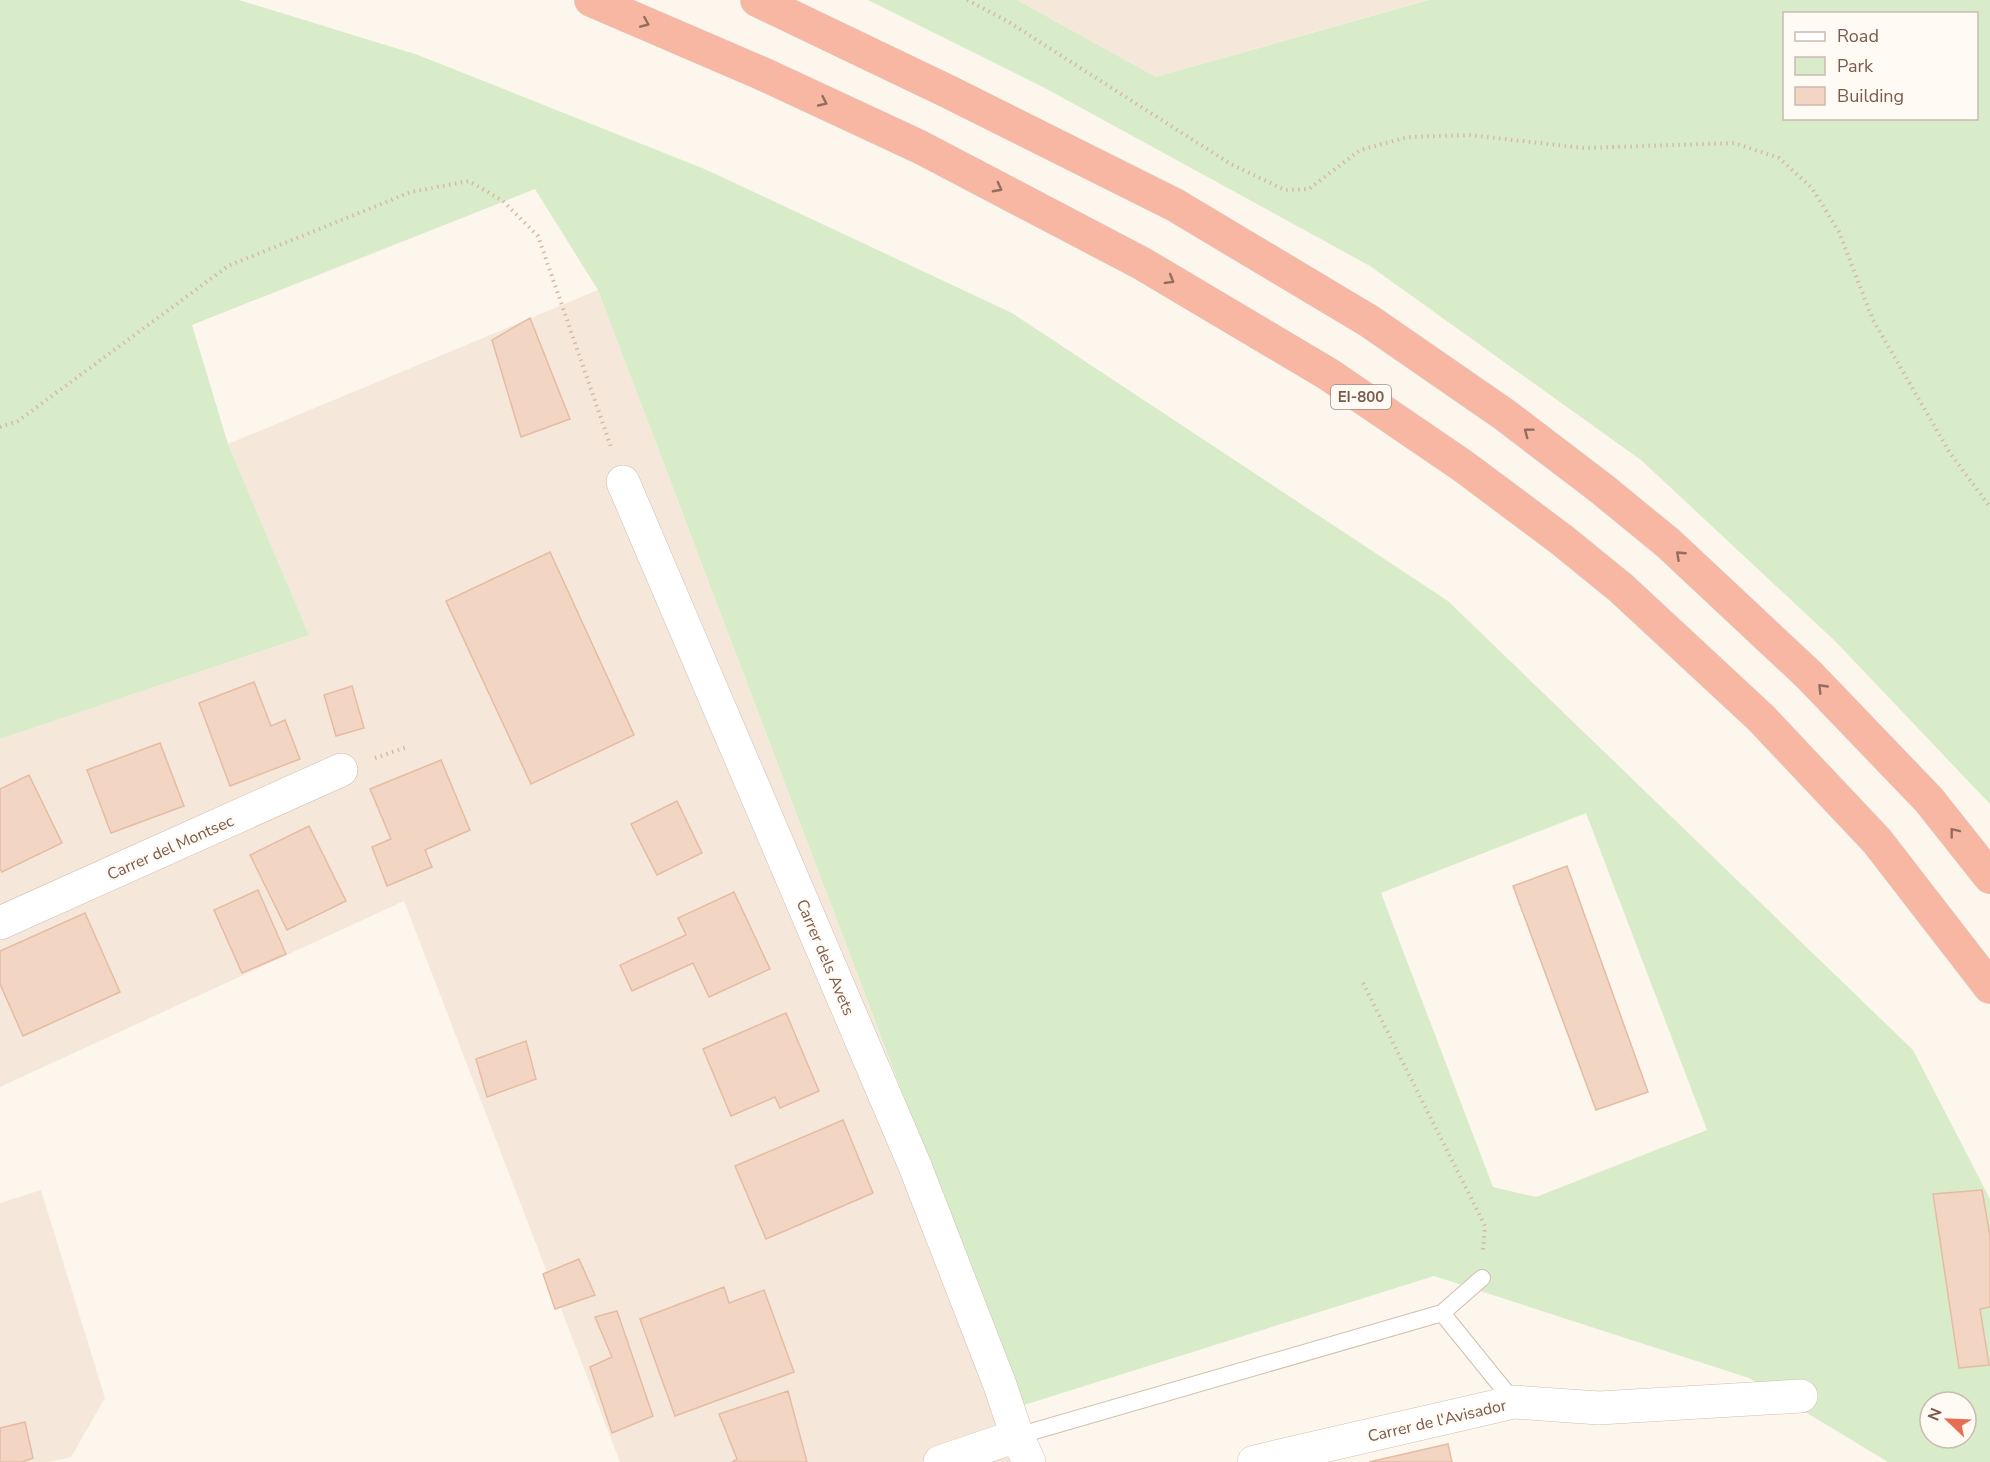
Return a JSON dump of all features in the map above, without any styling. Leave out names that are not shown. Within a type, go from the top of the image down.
[{"type":"highway","name":"EI-800","points":[[591,0],[763,74],[920,147],[1141,262],[1328,374],[1463,466],[1562,540],[1621,588],[1761,718],[1876,841],[1990,987]]},
{"type":"highway","points":[[757,0],[949,92],[1175,205],[1369,321],[1504,415],[1602,489],[1668,543],[1809,675],[1929,800],[1990,878]]},
{"type":"street","name":"Carrer dels Avets","points":[[623,482],[915,1166],[1023,1449]]},
{"type":"street","name":"Carrer del Montsec","points":[[0,923],[341,770]]},
{"type":"street","name":"Carrer de l'Avisador","points":[[1254,1462],[1514,1402],[1599,1408],[1802,1396]]},
{"type":"street","points":[[940,1462],[1023,1449]]},
{"type":"lane","points":[[1023,1449],[1442,1313],[1482,1278]]},
{"type":"lane","points":[[1442,1313],[1514,1402]]},
{"type":"path","points":[[967,0],[1007,21],[1229,163],[1285,190],[1309,189],[1360,150],[1408,136],[1469,135],[1584,148],[1734,143],[1779,158],[1812,188],[1839,232],[1873,320],[1950,453],[1990,507]]},
{"type":"path","points":[[0,427],[18,421],[228,266],[411,192],[470,181],[503,201],[538,236],[623,482]]},
{"type":"path","points":[[1363,983],[1485,1226],[1482,1278]]},
{"type":"shaded area","points":[[1017,0],[1427,0],[1156,77]]},
{"type":"shaded area","points":[[598,290],[1042,1462],[620,1462],[404,901],[0,1087],[0,739],[309,635],[228,444]]},
{"type":"shaded area","points":[[41,1190],[105,1398],[71,1457],[50,1462],[0,1462],[0,1203]]},
{"type":"green space","points":[[0,0],[239,0],[418,55],[707,170],[1012,313],[1448,601],[1913,1050],[1990,1199],[1990,1462],[1888,1462],[1749,1378],[1434,1276],[1021,1406],[598,290],[535,189],[192,325],[228,444],[309,635],[0,739]],"holes":[[[1586,813],[1707,1130],[1536,1197],[1493,1187],[1381,893]]]},
{"type":"green space","points":[[868,0],[1017,0],[1156,77],[1428,0],[1990,0],[1990,804],[1836,642],[1641,460],[1370,266],[1043,87]]},
{"type":"building","points":[[530,318],[570,419],[521,437],[492,340]]},
{"type":"building","points":[[550,552],[634,735],[531,784],[446,601]]},
{"type":"building","points":[[254,682],[271,726],[285,720],[300,759],[230,786],[199,703]]},
{"type":"building","points":[[352,686],[364,728],[336,736],[324,695]]},
{"type":"building","points":[[160,743],[184,806],[111,833],[87,770]]},
{"type":"building","points":[[441,760],[470,830],[425,850],[432,867],[387,886],[372,847],[391,839],[370,789]]},
{"type":"building","points":[[29,775],[62,843],[2,872],[0,869],[0,789]]},
{"type":"building","points":[[677,801],[702,853],[657,875],[631,824]]},
{"type":"building","points":[[309,826],[346,901],[287,930],[250,855]]},
{"type":"building","points":[[1567,866],[1648,1092],[1596,1110],[1513,886]]},
{"type":"building","points":[[258,890],[286,954],[242,973],[214,910]]},
{"type":"building","points":[[734,892],[770,969],[709,997],[693,963],[632,991],[620,965],[686,935],[678,918]]},
{"type":"building","points":[[85,913],[120,992],[23,1036],[0,984],[0,951]]},
{"type":"building","points":[[786,1013],[819,1091],[780,1108],[775,1097],[731,1116],[703,1049]]},
{"type":"building","points":[[526,1041],[536,1079],[487,1097],[476,1059]]},
{"type":"building","points":[[843,1120],[873,1193],[766,1239],[735,1166]]},
{"type":"building","points":[[1982,1190],[1990,1236],[1990,1307],[1980,1309],[1989,1365],[1959,1368],[1933,1194]]},
{"type":"building","points":[[579,1259],[595,1295],[555,1309],[543,1274]]},
{"type":"building","points":[[724,1287],[729,1303],[764,1290],[794,1372],[675,1416],[640,1319]]},
{"type":"building","points":[[617,1311],[653,1416],[612,1433],[590,1367],[612,1357],[595,1317]]},
{"type":"building","points":[[788,1391],[807,1462],[732,1462],[737,1459],[719,1414]]},
{"type":"building","points":[[25,1422],[33,1458],[22,1462],[0,1462],[0,1428]]},
{"type":"building","points":[[1448,1444],[1452,1462],[1369,1462]]}]
